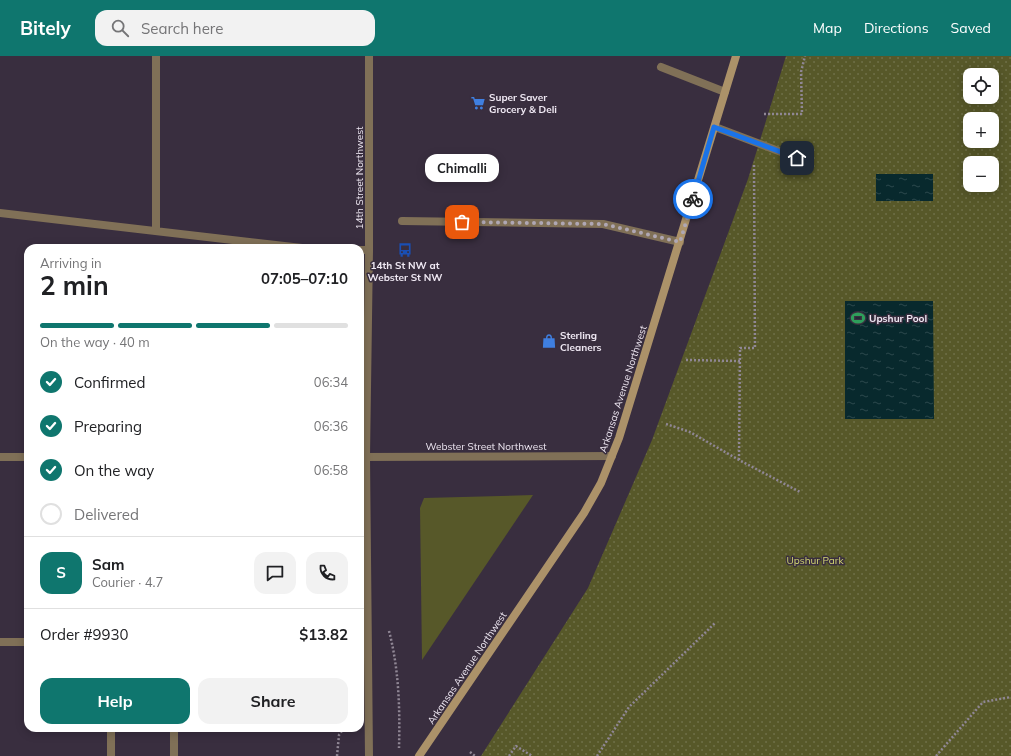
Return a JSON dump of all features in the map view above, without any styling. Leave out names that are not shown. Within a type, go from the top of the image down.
[{"type":"main road","name":"Arkansas Avenue Northwest","points":[[419,756],[584,513],[601,483],[619,438],[736,56]]},
{"type":"street","points":[[156,56],[156,231]]},
{"type":"street","name":"14th Street Northwest","points":[[364,422],[369,250],[369,56]]},
{"type":"street","points":[[661,67],[725,92]]},
{"type":"street","points":[[714,127],[797,158]]},
{"type":"street","points":[[0,213],[268,244]]},
{"type":"street","points":[[402,221],[603,224],[680,242]]},
{"type":"street","points":[[364,250],[369,250]]},
{"type":"street","name":"Webster Street Northwest","points":[[364,457],[612,456]]},
{"type":"street","points":[[0,457],[24,457]]},
{"type":"street","name":"14th Street Northwest","points":[[364,507],[369,756]]},
{"type":"street","points":[[0,642],[24,642]]},
{"type":"street","points":[[111,732],[111,756]]},
{"type":"street","points":[[174,732],[174,756]]},
{"type":"path","points":[[764,114],[802,114],[801,72],[805,56]]},
{"type":"path","points":[[739,460],[740,348],[754,348],[754,162]]},
{"type":"path","points":[[686,360],[740,361]]},
{"type":"path","points":[[666,424],[690,432],[800,492]]},
{"type":"path","points":[[597,756],[629,707],[714,623]]},
{"type":"path","points":[[397,683],[400,711],[399,748]]},
{"type":"path","points":[[936,756],[983,702],[1011,697]]},
{"type":"path","points":[[337,756],[339,735],[341,732]]},
{"type":"path","points":[[509,756],[516,746],[532,756]]},
{"type":"path","points":[[470,752],[475,756]]},
{"type":"green space","name":"Upshur Park","points":[[786,56],[1011,56],[1011,756],[481,756],[588,588],[652,440],[748,179]]},
{"type":"green space","points":[[533,495],[422,660],[420,508],[424,498]]},
{"type":"water","points":[[876,174],[933,174],[933,201],[876,201]]},
{"type":"water","points":[[845,301],[933,301],[934,419],[845,419]]},
{"type":"way so far","points":[[462,222],[603,224],[680,242],[693,199]]},
{"type":"place","name":"Super Saver Grocery & Deli","points":[[478,103]]},
{"type":"place","name":"Chimalli","points":[[462,222]]},
{"type":"place","name":"14th St NW at Webster St NW","points":[[405,250]]},
{"type":"place","name":"Upshur Pool","points":[[858,318]]},
{"type":"place","name":"Sterling Cleaners","points":[[549,341]]},
{"type":"route","points":[[693,199],[714,127],[797,158]]}]
